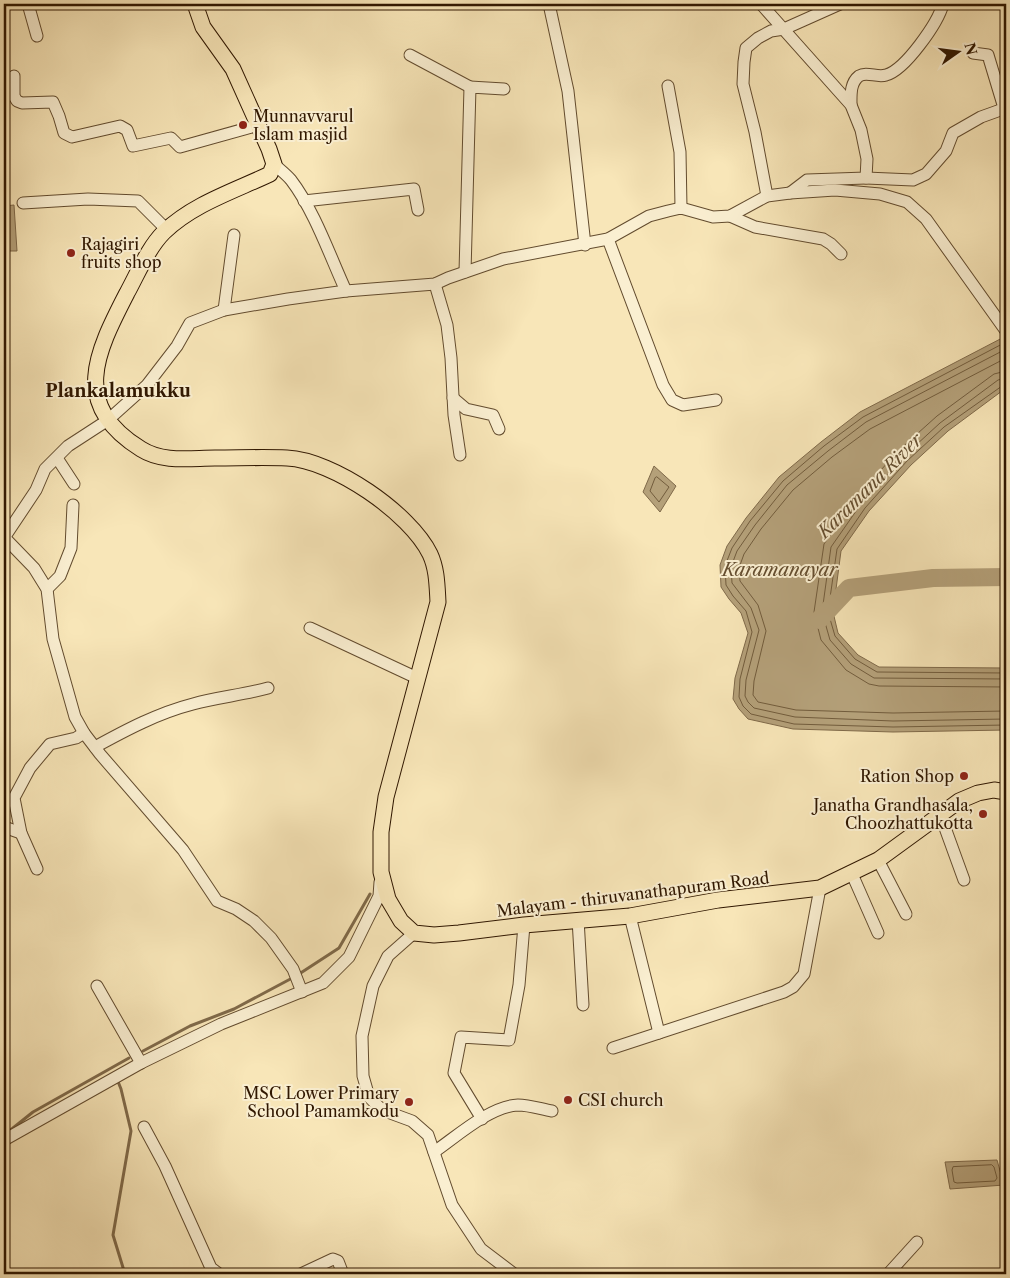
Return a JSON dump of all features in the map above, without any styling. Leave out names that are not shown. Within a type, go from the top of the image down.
[{"type":"main road","points":[[195,4],[203,27],[233,69],[274,164],[270,174],[205,204],[167,230],[154,246],[141,266],[106,335],[98,359],[96,387],[99,405],[108,420],[119,432],[143,450],[163,457],[182,459],[290,458],[308,462],[332,471],[355,483],[389,507],[419,536],[430,555],[437,575],[438,602],[386,797],[381,832],[381,872],[388,899],[401,921],[414,933]]},
{"type":"main road","name":"Malayam - thiruvanathapuram Road","points":[[414,933],[434,935],[630,916],[718,900],[820,888],[878,860],[959,801],[978,793],[994,790],[1006,792]]},
{"type":"street","points":[[28,4],[37,36]]},
{"type":"street","points":[[549,4],[568,91],[584,245]]},
{"type":"street","points":[[761,4],[851,105],[861,130],[867,159],[866,178]]},
{"type":"street","points":[[767,196],[755,132],[743,84],[746,48],[758,38],[771,31],[784,29],[840,4]]},
{"type":"street","points":[[851,105],[851,89],[857,78],[862,74],[884,76],[892,73],[913,53],[930,31],[940,14],[943,4]]},
{"type":"street","points":[[790,193],[807,180],[866,178],[912,180],[926,174],[946,151],[953,133],[981,117],[1005,108],[988,55],[973,54]]},
{"type":"street","points":[[410,55],[470,87],[504,89]]},
{"type":"street","points":[[14,76],[14,96],[17,101],[22,103],[53,102],[60,116],[64,133],[72,137],[120,126],[127,130],[133,146],[171,138],[180,147],[259,126]]},
{"type":"street","points":[[668,86],[680,152],[681,208]]},
{"type":"street","points":[[466,272],[470,87]]},
{"type":"street","points":[[274,164],[290,179],[304,201],[346,291]]},
{"type":"street","points":[[304,201],[414,189],[418,210]]},
{"type":"street","points":[[302,992],[293,969],[271,938],[254,920],[236,909],[217,901],[184,850],[94,748],[84,733],[75,717],[53,639],[47,589],[34,568],[4,538],[36,490],[45,469],[68,446],[108,420],[147,386],[178,346],[190,323],[224,310],[346,291],[435,284],[503,259],[608,239],[649,216],[681,208],[713,217],[730,216],[767,196],[835,190],[880,194],[907,202],[926,219],[1006,331]]},
{"type":"street","points":[[24,203],[88,199],[138,201],[167,230]]},
{"type":"street","points":[[730,216],[754,227],[823,239],[831,244],[840,254]]},
{"type":"street","points":[[224,310],[234,235]]},
{"type":"street","points":[[608,239],[663,385],[672,400],[683,405],[716,400]]},
{"type":"street","points":[[435,284],[447,325],[460,455]]},
{"type":"street","points":[[453,398],[466,409],[493,416],[499,429]]},
{"type":"street","points":[[57,458],[74,484]]},
{"type":"street","points":[[47,589],[60,576],[71,548],[73,505]]},
{"type":"street","points":[[310,628],[417,678]]},
{"type":"street","points":[[94,748],[158,715],[193,704],[268,688]]},
{"type":"street","points":[[37,869],[21,833],[14,798],[30,768],[50,744],[76,738],[84,733]]},
{"type":"street","points":[[940,814],[964,880]]},
{"type":"street","points":[[4,827],[21,833]]},
{"type":"street","points":[[878,860],[906,914]]},
{"type":"street","points":[[4,1140],[141,1063],[221,1024],[323,983],[349,957],[379,896],[381,872]]},
{"type":"street","points":[[852,874],[878,933]]},
{"type":"street","points":[[613,1048],[784,992],[793,987],[804,974],[820,888]]},
{"type":"street","points":[[630,916],[659,1033]]},
{"type":"street","points":[[578,920],[583,1005]]},
{"type":"street","points":[[482,1119],[454,1073],[461,1037],[509,1040],[519,985],[524,925]]},
{"type":"street","points":[[414,933],[388,956],[373,986],[362,1036],[362,1076],[369,1097],[382,1110],[412,1121],[428,1135],[452,1205],[481,1249],[514,1274]]},
{"type":"street","points":[[98,986],[141,1063]]},
{"type":"street","points":[[434,1152],[482,1119],[501,1109],[517,1105],[552,1111]]},
{"type":"street","points":[[144,1128],[165,1166],[211,1268],[219,1274]]},
{"type":"street","points":[[888,1274],[917,1242]]},
{"type":"street","points":[[301,1274],[333,1259],[338,1261],[343,1274]]},
{"type":"water","points":[[14,205],[17,251],[4,251],[4,206]]},
{"type":"water","name":"Karamanayar","points":[[1006,336],[1006,388],[948,431],[911,465],[869,511],[841,551],[833,612],[838,633],[858,655],[879,667],[1006,668],[1006,730],[893,732],[793,729],[748,719],[733,699],[735,678],[748,633],[741,613],[721,587],[720,565],[727,546],[746,518],[779,477],[860,412]]},
{"type":"water","points":[[654,466],[676,486],[660,512],[643,492]]},
{"type":"water","points":[[997,1160],[1004,1185],[950,1189],[945,1162]]},
{"type":"waterway","points":[[819,620],[849,588],[933,578],[1006,577]]},
{"type":"waterway","points":[[143,1051],[190,1026],[234,1009],[296,976],[339,948],[370,894]]},
{"type":"waterway","points":[[8,1132],[33,1112],[129,1058]]},
{"type":"waterway","points":[[117,1079],[131,1131],[113,1235],[125,1274]]},
{"type":"place","name":"Munnavvarul Islam masjid","points":[[243,125]]},
{"type":"place","name":"Rajagiri fruits shop","points":[[71,253]]},
{"type":"place","name":"Ration Shop","points":[[964,776]]},
{"type":"place","name":"Janatha Grandhasala, Choozhattukotta","points":[[983,814]]},
{"type":"place","name":"CSI church","points":[[568,1100]]},
{"type":"place","name":"MSC Lower Primary School Pamamkodu","points":[[409,1102]]},
{"type":"district","name":"Plankalamukku","points":[[118,391]]},
{"type":"water label","name":"Karamana River","points":[[870,486]]}]
